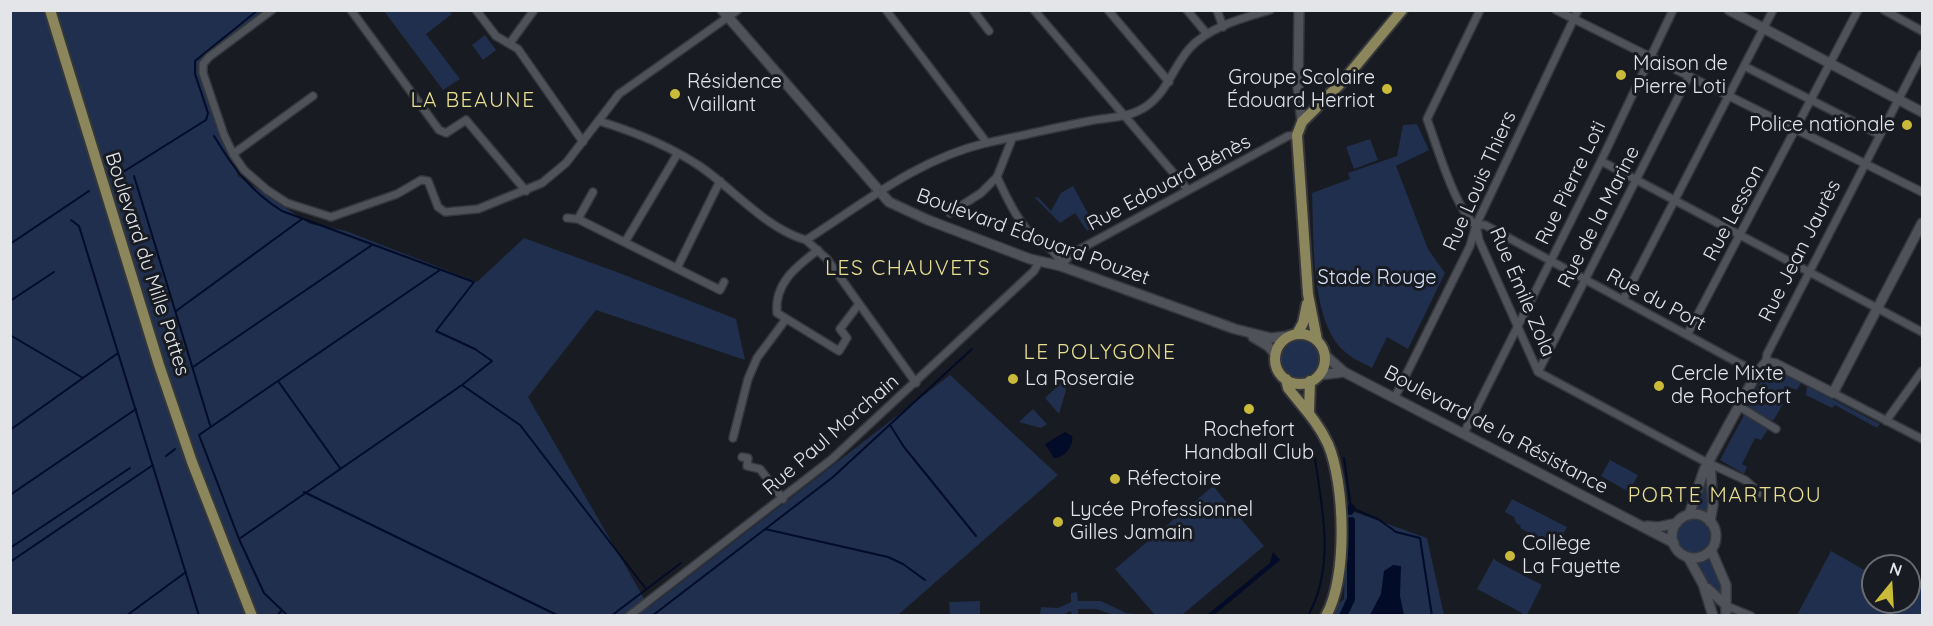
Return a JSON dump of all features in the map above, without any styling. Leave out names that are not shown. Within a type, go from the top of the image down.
[{"type":"main road","name":"Boulevard du Mille Pattes","points":[[50,10],[159,365],[192,462],[218,525]]},
{"type":"main road","points":[[1309,412],[1315,378],[1323,369],[1325,355],[1317,340],[1308,294],[1297,135],[1302,122],[1344,80],[1402,10]]},
{"type":"main road","points":[[1308,294],[1306,315],[1293,335],[1279,346],[1276,355],[1278,370],[1287,379],[1294,383],[1315,378]]},
{"type":"main road","points":[[1293,335],[1317,340]]},
{"type":"main road","points":[[1287,379],[1288,387],[1309,412],[1331,453],[1341,523],[1342,562],[1332,605],[1326,615]]},
{"type":"main road","points":[[218,525],[252,615]]},
{"type":"main road","points":[[218,525],[259,615]]},
{"type":"street","points":[[272,10],[203,64],[203,73],[224,135],[244,170],[278,198],[327,217],[338,216],[397,194],[421,180],[428,182],[438,207],[445,212],[478,209],[526,191],[555,173],[583,142],[603,112],[619,94],[725,14],[738,10]]},
{"type":"street","points":[[351,10],[439,130],[446,133],[466,120],[526,191]]},
{"type":"street","points":[[476,10],[495,36],[518,49],[583,142]]},
{"type":"street","points":[[510,43],[534,10]]},
{"type":"street","points":[[886,10],[987,143]]},
{"type":"street","points":[[973,10],[989,31]]},
{"type":"street","points":[[1034,10],[1188,190]]},
{"type":"street","points":[[1108,10],[1169,82]]},
{"type":"street","points":[[1186,10],[1207,34]]},
{"type":"street","points":[[1217,10],[1222,27]]},
{"type":"street","points":[[806,240],[877,191],[938,158],[987,143],[1091,120],[1124,116],[1153,102],[1169,82],[1188,50],[1207,34],[1270,10]]},
{"type":"street","points":[[1299,10],[1298,77],[1302,122]]},
{"type":"street","name":"Rue Émile Zola","points":[[1480,10],[1427,119],[1455,194],[1469,221],[1476,225],[1479,240],[1538,372],[1745,480],[1760,493]]},
{"type":"street","points":[[1556,10],[1923,192]]},
{"type":"street","name":"Rue Louis Thiers","points":[[1395,397],[1470,246],[1476,225],[1578,10]]},
{"type":"street","name":"Rue Pierre Loti","points":[[1464,433],[1601,161],[1672,10]]},
{"type":"street","points":[[1729,10],[1923,112]]},
{"type":"street","points":[[1623,300],[1773,10]]},
{"type":"street","name":"Rue Lesson","points":[[1687,335],[1797,130],[1858,10]]},
{"type":"street","points":[[1884,10],[1923,31]]},
{"type":"street","name":"Boulevard Édouard Pouzet","points":[[725,14],[877,191],[889,202],[907,212],[1039,262],[1061,266],[1235,329],[1264,343],[1276,355]]},
{"type":"street","name":"Rue Jean Jaurès","points":[[1689,515],[1699,481],[1757,374],[1766,362],[1767,354],[1923,54]]},
{"type":"street","points":[[1744,66],[1880,135]]},
{"type":"street","name":"Rue de la Marine","points":[[1538,372],[1689,76]]},
{"type":"street","points":[[1298,77],[1344,80]]},
{"type":"street","points":[[233,154],[313,96]]},
{"type":"street","points":[[599,121],[678,153],[720,182],[783,232],[806,240],[818,249],[916,383]]},
{"type":"street","name":"Rue Edouard Bénès","points":[[1061,266],[1071,254],[1288,136],[1297,135]]},
{"type":"street","points":[[950,213],[981,193],[997,177],[1012,139]]},
{"type":"street","points":[[625,242],[678,153]]},
{"type":"street","points":[[1601,161],[1923,332]]},
{"type":"street","points":[[997,177],[1014,210],[1029,232],[1059,258],[1061,266]]},
{"type":"street","points":[[677,268],[720,182]]},
{"type":"street","points":[[578,219],[594,192]]},
{"type":"street","points":[[567,218],[578,219],[720,290],[724,282]]},
{"type":"street","points":[[1833,393],[1923,223]]},
{"type":"street","name":"Rue du Port","points":[[1476,225],[1485,225],[1757,374]]},
{"type":"street","points":[[818,249],[792,270],[780,290],[777,314],[839,351],[847,341],[840,329],[859,304]]},
{"type":"street","name":"Rue Paul Morchain","points":[[629,615],[783,499],[832,459],[1035,271],[1039,262]]},
{"type":"street","points":[[733,438],[748,379],[757,358],[786,319]]},
{"type":"street","name":"Boulevard Édouard Pouzet","points":[[1235,329],[1271,338],[1293,335]]},
{"type":"street","name":"Boulevard de la Résistance","points":[[1325,355],[1344,372],[1674,543]]},
{"type":"street","points":[[1766,362],[1776,364],[1922,439]]},
{"type":"street","points":[[1886,421],[1923,371]]},
{"type":"street","points":[[1315,378],[1344,372]]},
{"type":"street","points":[[1740,407],[1776,429]]},
{"type":"street","points":[[742,457],[748,458],[747,466],[760,469],[783,499]]},
{"type":"street","points":[[1710,463],[1713,505],[1710,522]]},
{"type":"street","points":[[1689,515],[1702,516],[1710,522],[1716,537],[1711,550],[1700,557],[1688,557],[1679,552],[1674,543],[1673,530],[1677,522],[1689,515]]},
{"type":"street","name":"Boulevard de la Résistance","points":[[1630,520],[1652,527],[1677,522]]},
{"type":"street","points":[[1711,550],[1723,574],[1727,611]]},
{"type":"street","points":[[1688,557],[1703,584],[1713,615]]},
{"type":"street","points":[[1703,584],[1727,611],[1751,615]]},
{"type":"green space","points":[[10,11],[262,11],[200,62],[238,176],[310,224],[346,231],[477,282],[524,238],[736,319],[745,360],[596,310],[528,397],[649,607],[950,375],[1058,475],[898,615],[11,615]]},
{"type":"green space","points":[[384,11],[449,11],[452,14],[426,34],[460,79],[443,90]]},
{"type":"green space","points":[[485,35],[496,50],[483,60],[472,45]]},
{"type":"green space","name":"Stade Rouge","points":[[1417,124],[1429,150],[1396,166],[1428,249],[1445,273],[1408,349],[1387,337],[1372,368],[1344,351],[1333,337],[1325,320],[1316,277],[1312,193],[1350,179],[1348,173],[1397,156],[1403,125]]},
{"type":"green space","points":[[1370,139],[1378,160],[1354,169],[1346,147]]},
{"type":"green space","points":[[1073,186],[1095,226],[1087,231],[1075,213],[1060,223],[1035,198],[1038,197],[1051,211],[1061,193]]},
{"type":"green space","points":[[1301,338],[1309,339],[1316,344],[1321,351],[1321,367],[1316,374],[1309,379],[1301,380],[1293,379],[1286,374],[1281,367],[1280,359],[1281,351],[1286,344],[1293,339]]},
{"type":"green space","points":[[1784,373],[1801,383],[1797,390],[1785,386],[1778,401],[1783,404],[1773,421],[1748,407],[1760,383],[1775,374]]},
{"type":"green space","points":[[1063,381],[1066,390],[1059,414],[1045,398]]},
{"type":"green space","points":[[1807,386],[1880,424],[1877,428],[1835,405],[1832,408],[1806,395]]},
{"type":"green space","points":[[1033,409],[1047,424],[1041,428],[1019,422]]},
{"type":"green space","points":[[1745,413],[1771,425],[1761,440],[1755,438],[1742,464],[1747,467],[1744,474],[1720,460]]},
{"type":"green space","points":[[1610,460],[1638,475],[1629,492],[1601,476]]},
{"type":"green space","points":[[1706,471],[1709,512],[1693,509]]},
{"type":"green space","points":[[1213,486],[1264,546],[1182,615],[1155,615],[1115,569]]},
{"type":"green space","points":[[1512,499],[1567,527],[1556,547],[1520,528],[1521,526],[1516,523],[1514,517],[1505,512]]},
{"type":"green space","points":[[1346,509],[1427,538],[1444,615],[1325,616],[1344,599]]},
{"type":"green space","points":[[1694,519],[1706,524],[1711,536],[1706,548],[1694,553],[1682,548],[1677,536],[1682,524]]},
{"type":"green space","points":[[1831,551],[1861,568],[1861,614],[1921,614],[1922,586],[1922,615],[1797,615]]},
{"type":"green space","points":[[1710,557],[1719,573],[1725,600],[1713,590],[1696,564]]},
{"type":"green space","points":[[1494,558],[1542,585],[1527,615],[1521,615],[1522,613],[1477,589]]},
{"type":"green space","points":[[1077,592],[1078,601],[1101,601],[1126,613],[1147,615],[1114,615],[1096,609],[1078,609],[1078,615],[1072,615],[1071,611],[1062,615],[1040,615],[1041,607],[1058,608],[1071,602],[1071,593]]},
{"type":"green space","points":[[980,601],[980,615],[950,615],[949,602]]},
{"type":"shaded area","points":[[1065,432],[1072,436],[1070,447],[1062,456],[1054,458],[1045,444]]},
{"type":"shaded area","points":[[1273,552],[1280,560],[1214,615],[1207,615],[1270,563]]},
{"type":"shaded area","points":[[1393,565],[1401,566],[1400,596],[1404,615],[1370,615],[1381,594],[1384,571]]},
{"type":"waterway","points":[[115,177],[206,120],[208,113],[195,74],[195,61],[258,10]]},
{"type":"waterway","points":[[214,136],[243,178],[282,211],[474,282],[436,331],[475,349],[492,361],[462,385],[239,539]]},
{"type":"waterway","points":[[134,176],[210,425]]},
{"type":"waterway","points":[[10,244],[89,191]]},
{"type":"waterway","points":[[176,311],[302,219]]},
{"type":"waterway","points":[[71,220],[79,226],[199,616]]},
{"type":"waterway","points":[[193,367],[372,245]]},
{"type":"waterway","points":[[288,616],[264,593],[239,539],[199,435],[440,270]]},
{"type":"waterway","points":[[10,301],[54,272]]},
{"type":"waterway","points":[[10,335],[83,378]]},
{"type":"waterway","points":[[652,616],[833,477],[972,349]]},
{"type":"waterway","points":[[10,430],[118,353]]},
{"type":"waterway","points":[[278,381],[340,468]]},
{"type":"waterway","points":[[462,385],[520,425],[646,589]]},
{"type":"waterway","points":[[10,495],[136,409]]},
{"type":"waterway","points":[[890,425],[904,447],[976,536]]},
{"type":"waterway","points":[[166,456],[175,449]]},
{"type":"waterway","points":[[1308,616],[1317,597],[1324,556],[1323,515],[1314,453]]},
{"type":"waterway","points":[[1344,458],[1351,508],[1378,519],[1396,532],[1420,538],[1432,616]]},
{"type":"waterway","points":[[10,562],[153,465]]},
{"type":"waterway","points":[[10,548],[130,468]]},
{"type":"waterway","points":[[304,492],[559,616]]},
{"type":"waterway","points":[[1343,616],[1351,599],[1351,521]]},
{"type":"waterway","points":[[765,529],[888,557],[903,564],[925,580]]},
{"type":"waterway","points":[[611,616],[681,563]]},
{"type":"waterway","points":[[126,616],[186,572]]},
{"type":"waterway","points":[[277,616],[282,610]]},
{"type":"place","name":"Maison de Pierre Loti","points":[[1621,75]]},
{"type":"place","name":"Groupe Scolaire Édouard Herriot","points":[[1387,89]]},
{"type":"place","name":"Résidence Vaillant","points":[[675,94]]},
{"type":"place","name":"Police nationale","points":[[1907,125]]},
{"type":"place","name":"La Roseraie","points":[[1013,379]]},
{"type":"place","name":"Cercle Mixte de Rochefort","points":[[1659,386]]},
{"type":"place","name":"Rochefort Handball Club","points":[[1249,409]]},
{"type":"place","name":"Réfectoire","points":[[1115,479]]},
{"type":"place","name":"Lycée Professionnel Gilles Jamain","points":[[1058,522]]},
{"type":"place","name":"Collège La Fayette","points":[[1510,556]]},
{"type":"district","name":"LA BEAUNE","points":[[473,101]]},
{"type":"district","name":"LES CHAUVETS","points":[[908,269]]},
{"type":"district","name":"LE POLYGONE","points":[[1100,353]]},
{"type":"district","name":"PORTE MARTROU","points":[[1725,496]]}]
